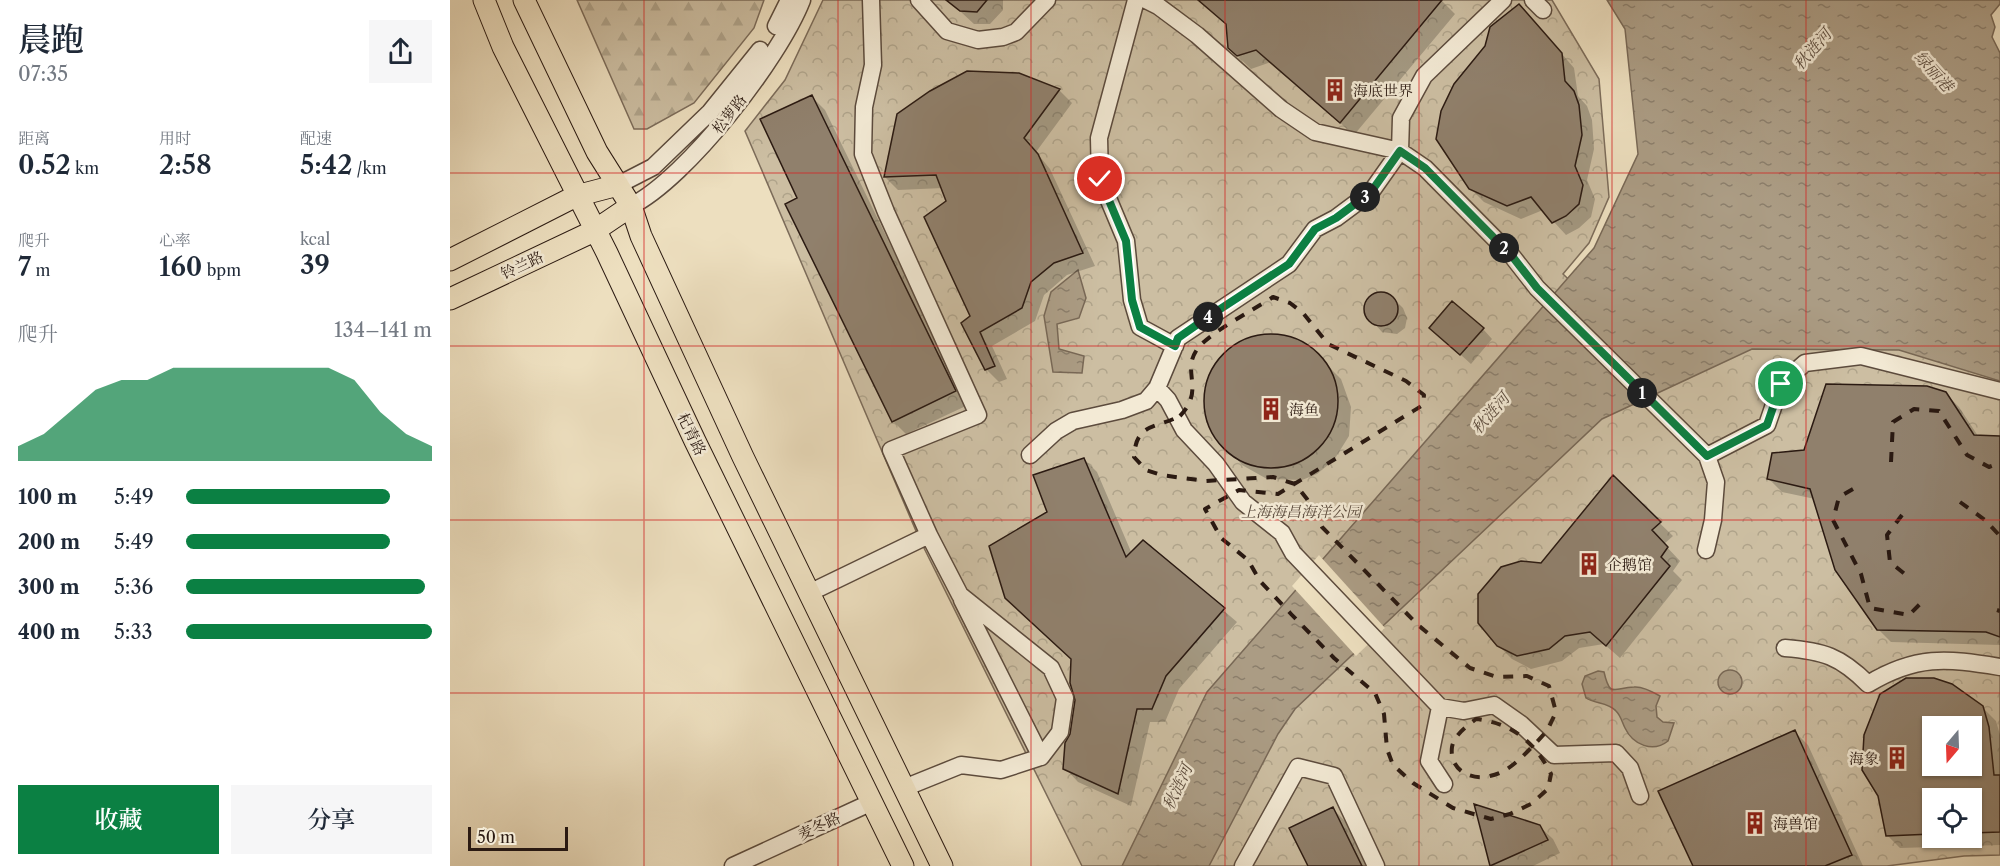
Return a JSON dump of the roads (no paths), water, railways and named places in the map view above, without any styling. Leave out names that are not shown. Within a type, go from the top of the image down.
[{"type":"main road","name":"杞青路","points":[[484,0],[503,47],[903,866]]},
{"type":"main road","points":[[524,0],[597,152],[631,206],[641,236],[809,593],[942,866]]},
{"type":"main road","points":[[450,260],[576,196],[618,185]]},
{"type":"main road","name":"铃兰路","points":[[450,298],[594,231],[631,206]]},
{"type":"street","name":"松萝路","points":[[618,185],[654,167],[710,112],[752,63],[789,0]]},
{"type":"street","name":"松萝路","points":[[631,206],[647,198],[712,135],[755,79],[797,12],[802,0]]},
{"type":"street","points":[[871,0],[873,65],[864,107],[863,154],[978,415],[891,450],[929,535],[1041,757]]},
{"type":"street","points":[[919,0],[947,31],[978,40],[1003,37],[1016,32],[1047,0]]},
{"type":"street","points":[[1136,0],[1099,138],[1100,179],[1126,241],[1132,300],[1140,327],[1175,346]]},
{"type":"street","points":[[1146,0],[1158,6],[1197,35],[1281,109],[1315,132],[1400,151],[1425,168],[1518,261],[1537,288],[1707,456],[1716,482],[1713,520],[1706,550]]},
{"type":"street","points":[[1030,455],[1056,431],[1073,421],[1122,410],[1146,400],[1157,388],[1178,338],[1289,264],[1315,229],[1345,212],[1371,192],[1400,151],[1401,118],[1424,76],[1503,0]]},
{"type":"street","points":[[1707,456],[1767,425],[1781,384],[1805,363],[1861,356],[2000,391]]},
{"type":"street","points":[[1157,388],[1168,400],[1184,430],[1216,464],[1243,502],[1282,533],[1293,554],[1382,644],[1440,707],[1464,711],[1494,705],[1521,724],[1554,755],[1616,753],[1630,768],[1640,796]]},
{"type":"street","points":[[809,593],[929,535]]},
{"type":"street","points":[[904,788],[961,765],[1001,770],[1041,757],[1060,732],[1065,698],[1051,668],[960,595]]},
{"type":"street","points":[[1785,648],[1819,651],[1852,667],[1868,684],[1892,669],[1918,662],[1953,660],[2000,667]]},
{"type":"street","points":[[1440,707],[1429,760],[1444,784]]},
{"type":"street","points":[[1243,866],[1298,767],[1334,776],[1376,866]]},
{"type":"street","name":"麦冬路","points":[[733,866],[872,802]]},
{"type":"water","points":[[1607,0],[2000,0],[2000,4],[1991,15],[1995,27],[1992,37],[2000,53],[2000,381],[1899,350],[1752,349],[1602,419],[1295,709],[1278,734],[1209,866],[1122,866],[1207,692],[1594,248],[1638,154],[1625,29]]},
{"type":"water","points":[[1078,270],[1086,298],[1079,318],[1057,324],[1059,349],[1084,356],[1082,373],[1053,372],[1044,316],[1051,292]]},
{"type":"water","points":[[1730,670],[1735,671],[1741,677],[1741,687],[1735,693],[1730,694],[1725,693],[1719,687],[1718,682],[1719,677],[1725,671]]},
{"type":"water","points":[[1598,671],[1604,672],[1608,685],[1613,690],[1637,687],[1660,696],[1656,706],[1657,717],[1663,722],[1674,723],[1668,741],[1662,745],[1650,747],[1638,743],[1629,734],[1613,708],[1586,698],[1582,684],[1585,676]]},
{"type":"railway","points":[[1180,416],[1148,429],[1138,438],[1134,457],[1146,470],[1161,475],[1205,481],[1273,477],[1295,484],[1307,499],[1322,527],[1418,625],[1470,668],[1497,677],[1527,676],[1549,686],[1556,712],[1547,731],[1533,746],[1532,747],[1527,752],[1523,756],[1508,769],[1490,776],[1469,775],[1458,768],[1454,762],[1452,747],[1458,735],[1476,719],[1501,725],[1521,736],[1530,744],[1538,752],[1551,774],[1548,789],[1531,804],[1510,814],[1491,819],[1453,808],[1413,783],[1393,765],[1387,749],[1384,714],[1375,693],[1334,658],[1260,581],[1248,560],[1221,538],[1205,509],[1239,490],[1278,494],[1423,405],[1424,395],[1406,381],[1328,344],[1303,313],[1290,303],[1273,297],[1220,330],[1196,351],[1191,367],[1191,398],[1180,416]]},
{"type":"railway","points":[[1891,462],[1893,422],[1914,409],[1939,411],[1967,455],[1989,467],[2000,463]]},
{"type":"railway","points":[[1853,489],[1839,497],[1833,520],[1861,574],[1870,608],[1909,615],[1922,602]]},
{"type":"railway","points":[[1960,502],[1985,520],[2000,536]]},
{"type":"railway","points":[[1902,515],[1887,535],[1890,562],[1906,575]]},
{"type":"place","name":"海底世界","points":[[1335,90]]},
{"type":"place","name":"海鱼","points":[[1271,409]]},
{"type":"place","name":"企鹅馆","points":[[1589,564]]},
{"type":"place","name":"海象","points":[[1897,758]]},
{"type":"place","name":"海兽馆","points":[[1755,823]]},
{"type":"water label","name":"秋涟河","points":[[1812,49]]},
{"type":"water label","name":"绿丽港","points":[[1934,71]]},
{"type":"water label","name":"秋涟河","points":[[1490,413]]},
{"type":"water label","name":"秋涟河","points":[[1177,787]]},
{"type":"park label","name":"上海海昌海洋公园","points":[[1301,511]]}]
